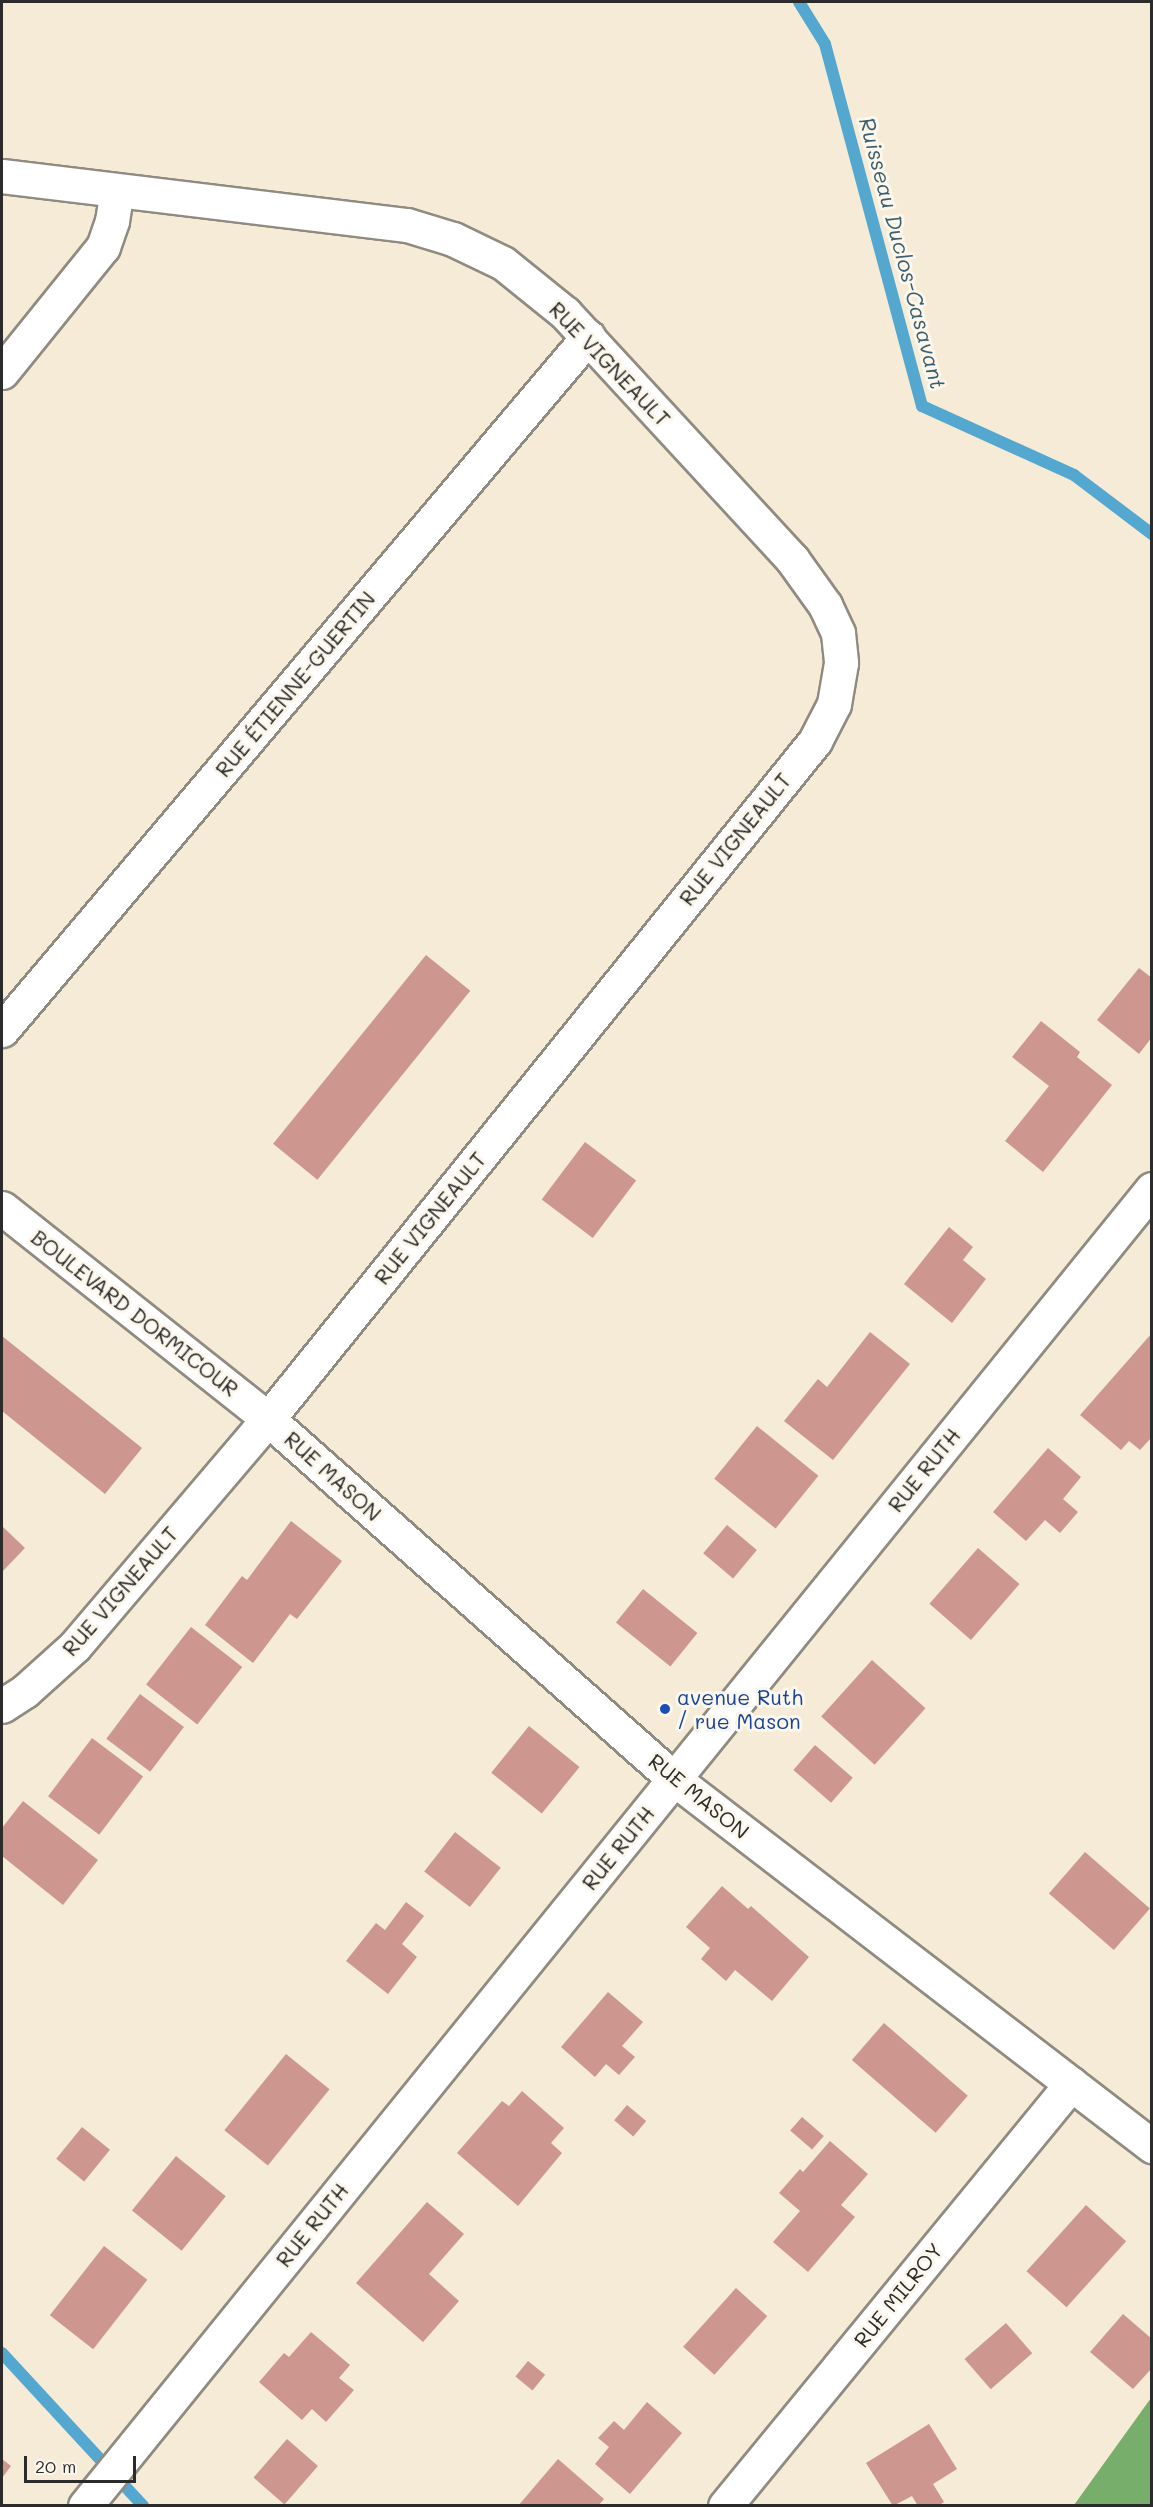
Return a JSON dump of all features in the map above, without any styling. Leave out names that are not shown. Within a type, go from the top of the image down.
[{"type":"street","name":"RUE VIGNEAULT","points":[[2,176],[407,225],[453,239],[503,263],[565,312],[792,559],[825,605],[838,633],[841,663],[834,704],[815,741],[268,1419],[75,1646],[25,1690],[2,1706]]},
{"type":"street","points":[[2,372],[103,247],[112,221],[117,190]]},
{"type":"street","name":"RUE ÉTIENNE-GUERTIN","points":[[2,1030],[588,338]]},
{"type":"street","name":"RUE RUTH","points":[[89,2501],[1152,1189]]},
{"type":"street","name":"BOULEVARD DORMICOUR","points":[[2,1208],[268,1419]]},
{"type":"street","name":"RUE MASON","points":[[268,1419],[674,1779],[1152,2146]]},
{"type":"street","name":"RUE MILROY","points":[[725,2505],[1071,2084]]},
{"type":"green space","points":[[1151,2398],[1151,2505],[1074,2505]]},
{"type":"building","points":[[426,955],[470,991],[317,1180],[273,1144]]},
{"type":"building","points":[[1139,968],[1152,978],[1152,1037],[1139,1054],[1097,1020]]},
{"type":"building","points":[[1041,1021],[1080,1052],[1077,1057],[1112,1085],[1043,1172],[1005,1141],[1049,1086],[1012,1057]]},
{"type":"building","points":[[585,1142],[636,1181],[593,1238],[542,1200]]},
{"type":"building","points":[[949,1227],[973,1247],[963,1260],[986,1279],[952,1323],[904,1284]]},
{"type":"building","points":[[870,1332],[910,1364],[833,1460],[784,1421],[818,1379],[827,1387]]},
{"type":"building","points":[[1152,1333],[1152,1437],[1140,1450],[1129,1441],[1121,1450],[1080,1415]]},
{"type":"building","points":[[2,1336],[142,1448],[105,1494],[2,1411]]},
{"type":"building","points":[[757,1426],[818,1476],[776,1529],[714,1479]]},
{"type":"building","points":[[1048,1448],[1081,1477],[1063,1499],[1078,1512],[1060,1533],[1045,1520],[1026,1541],[993,1512]]},
{"type":"building","points":[[291,1521],[342,1561],[297,1619],[290,1614],[253,1663],[205,1625],[242,1576],[247,1580]]},
{"type":"building","points":[[727,1525],[757,1550],[733,1578],[703,1553]]},
{"type":"building","points":[[2,1526],[25,1548],[2,1572]]},
{"type":"building","points":[[978,1548],[1020,1584],[971,1640],[929,1604]]},
{"type":"building","points":[[643,1589],[697,1633],[670,1666],[616,1622]]},
{"type":"building","points":[[191,1627],[242,1667],[197,1725],[146,1685]]},
{"type":"building","points":[[872,1660],[926,1708],[875,1765],[821,1716]]},
{"type":"building","points":[[140,1694],[184,1727],[150,1772],[106,1739]]},
{"type":"building","points":[[529,1726],[580,1767],[542,1814],[491,1773]]},
{"type":"building","points":[[92,1738],[143,1777],[99,1835],[48,1796]]},
{"type":"building","points":[[815,1745],[853,1778],[831,1803],[793,1770]]},
{"type":"building","points":[[23,1801],[98,1860],[63,1905],[2,1856],[2,1828]]},
{"type":"building","points":[[455,1832],[501,1868],[470,1907],[424,1871]]},
{"type":"building","points":[[1085,1852],[1150,1908],[1114,1950],[1049,1894]]},
{"type":"building","points":[[722,1886],[748,1909],[751,1906],[809,1957],[772,2001],[735,1970],[726,1981],[701,1959],[710,1948],[686,1927]]},
{"type":"building","points":[[406,1902],[424,1916],[402,1944],[417,1957],[388,1994],[346,1961],[376,1923],[385,1930]]},
{"type":"building","points":[[608,1992],[643,2022],[622,2046],[635,2057],[619,2075],[606,2064],[595,2077],[561,2047]]},
{"type":"building","points":[[884,2023],[968,2096],[936,2133],[852,2060]]},
{"type":"building","points":[[286,2054],[330,2089],[268,2165],[224,2130]]},
{"type":"building","points":[[522,2091],[564,2128],[551,2143],[562,2153],[518,2206],[457,2153],[502,2101],[509,2106]]},
{"type":"building","points":[[627,2105],[646,2121],[633,2136],[614,2120]]},
{"type":"building","points":[[802,2117],[824,2136],[812,2150],[790,2131]]},
{"type":"building","points":[[82,2127],[110,2150],[84,2182],[56,2159]]},
{"type":"building","points":[[830,2141],[868,2174],[841,2205],[855,2217],[808,2272],[773,2242],[800,2211],[779,2193],[800,2169],[803,2172]]},
{"type":"building","points":[[176,2156],[226,2196],[182,2251],[132,2210]]},
{"type":"building","points":[[427,2202],[464,2234],[429,2274],[459,2301],[423,2342],[356,2283]]},
{"type":"building","points":[[1086,2205],[1126,2241],[1067,2307],[1026,2271]]},
{"type":"building","points":[[104,2246],[147,2280],[93,2349],[50,2315]]},
{"type":"building","points":[[736,2288],[767,2316],[714,2375],[683,2347]]},
{"type":"building","points":[[1123,2314],[1152,2339],[1152,2368],[1133,2389],[1090,2352]]},
{"type":"building","points":[[1006,2323],[1032,2353],[991,2389],[964,2359]]},
{"type":"building","points":[[311,2332],[350,2365],[339,2378],[354,2390],[326,2422],[312,2409],[302,2420],[259,2382],[284,2353],[289,2357]]},
{"type":"building","points":[[528,2361],[545,2375],[533,2390],[515,2377]]},
{"type":"building","points":[[647,2402],[682,2433],[630,2494],[595,2464],[609,2447],[598,2438],[614,2421],[624,2430]]},
{"type":"building","points":[[929,2424],[957,2469],[933,2484],[944,2502],[938,2506],[918,2506],[912,2496],[893,2506],[866,2463]]},
{"type":"building","points":[[287,2439],[318,2466],[284,2504],[254,2477]]},
{"type":"building","points":[[2,2459],[11,2466],[2,2478]]},
{"type":"building","points":[[558,2459],[604,2499],[598,2506],[518,2506]]},
{"type":"waterway","name":"Ruisseau Duclos-Casavant","points":[[799,2],[825,44],[922,406],[1074,475],[1152,534]]},
{"type":"waterway","points":[[2,2353],[143,2506]]},
{"type":"place","name":"avenue Ruth / rue Mason","points":[[665,1709]]}]
